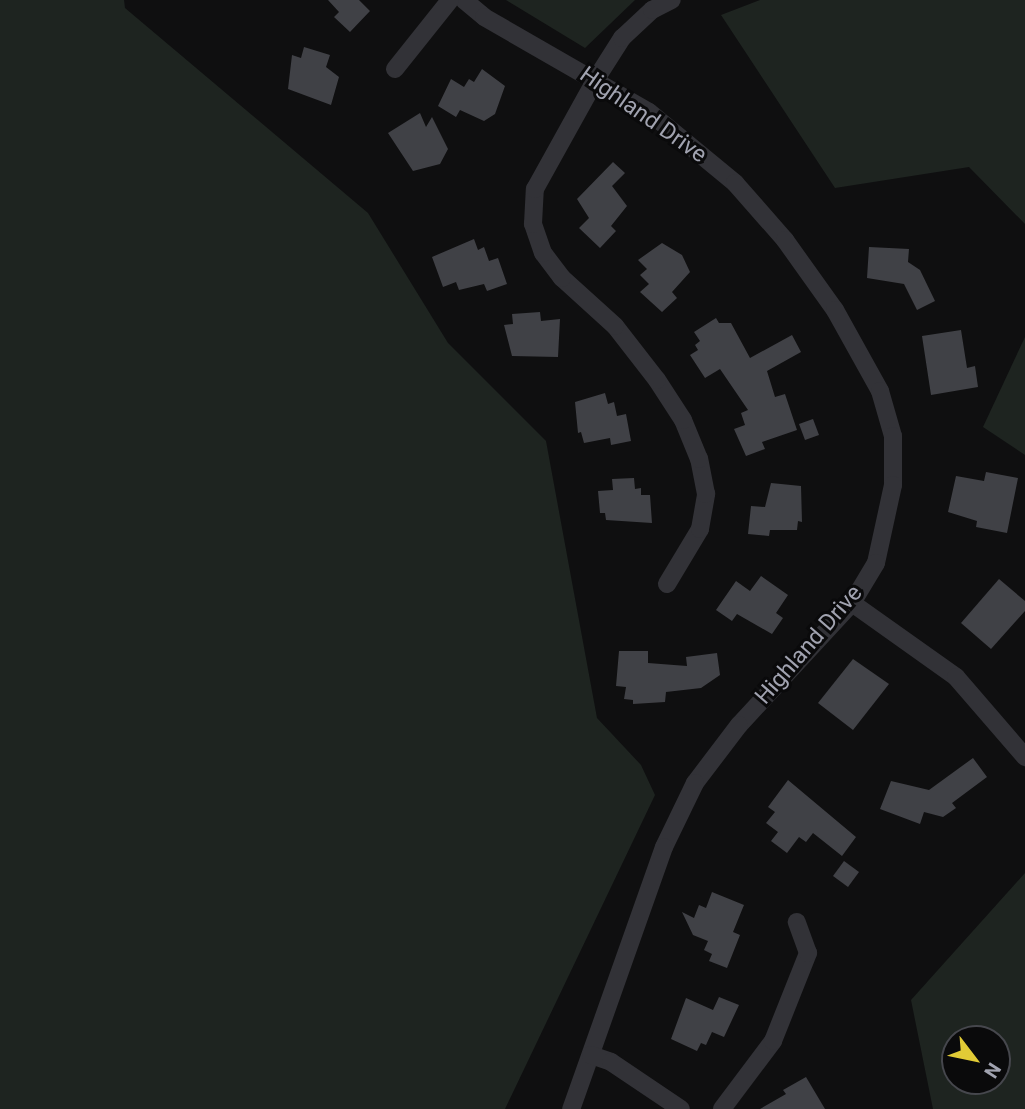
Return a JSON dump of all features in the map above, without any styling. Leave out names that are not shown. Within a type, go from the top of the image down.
[{"type":"street","points":[[395,69],[450,0]]},
{"type":"street","name":"Highland Drive","points":[[464,0],[484,17],[596,79],[693,144],[735,183],[785,240],[835,310],[880,391],[892,436],[893,485],[876,563],[852,603],[739,724],[695,783],[664,847],[571,1109]]},
{"type":"street","points":[[667,584],[700,530],[706,494],[699,459],[682,421],[657,380],[614,326],[562,278],[543,253],[533,224],[536,189],[596,79],[622,38],[652,10],[672,0]]},
{"type":"street","points":[[852,603],[956,677],[1025,757]]},
{"type":"street","points":[[722,1109],[773,1041],[807,953],[797,922]]},
{"type":"street","points":[[592,1055],[611,1062],[681,1109]]},
{"type":"shaded area","points":[[0,0],[124,0],[125,8],[368,213],[448,343],[546,441],[597,718],[641,765],[655,795],[505,1109],[0,1109]]},
{"type":"shaded area","points":[[506,0],[635,0],[585,48]]},
{"type":"shaded area","points":[[760,0],[1025,0],[1025,224],[969,167],[835,188],[721,15]]},
{"type":"shaded area","points":[[1025,337],[1025,455],[983,427]]},
{"type":"shaded area","points":[[1025,873],[1025,1109],[933,1109],[911,1000]]},
{"type":"building","points":[[328,0],[359,0],[370,11],[350,32],[334,17],[339,12]]},
{"type":"building","points":[[304,47],[330,55],[326,67],[339,77],[331,105],[288,89],[292,55],[301,58]]},
{"type":"building","points":[[482,69],[505,86],[495,114],[484,121],[460,110],[456,117],[438,106],[451,79],[464,87],[469,79],[474,82]]},
{"type":"building","points":[[420,113],[426,127],[432,117],[448,149],[440,164],[413,171],[388,133]]},
{"type":"building","points":[[613,162],[625,173],[612,186],[627,206],[611,226],[616,231],[600,248],[579,228],[589,218],[577,199]]},
{"type":"building","points":[[474,239],[478,250],[484,247],[489,261],[498,258],[507,284],[487,291],[484,284],[459,290],[456,282],[443,287],[432,257]]},
{"type":"building","points":[[662,243],[682,255],[690,272],[672,292],[677,298],[662,312],[640,292],[649,284],[640,275],[647,269],[638,260]]},
{"type":"building","points":[[869,247],[909,249],[908,262],[920,270],[935,301],[917,310],[904,284],[867,278]]},
{"type":"building","points":[[540,312],[541,321],[560,319],[558,357],[512,356],[504,325],[513,324],[512,314]]},
{"type":"building","points":[[716,318],[719,323],[731,323],[750,358],[792,335],[801,352],[767,371],[775,397],[785,394],[797,430],[762,442],[765,449],[746,456],[734,429],[745,425],[741,413],[748,410],[720,369],[705,378],[690,355],[698,350],[695,345],[700,341],[694,332]]},
{"type":"building","points":[[961,330],[967,368],[975,366],[978,387],[931,395],[922,336]]},
{"type":"building","points":[[605,393],[608,404],[614,402],[617,416],[626,414],[631,441],[611,445],[610,438],[584,443],[581,432],[578,433],[575,402]]},
{"type":"building","points":[[813,419],[819,435],[805,440],[799,424]]},
{"type":"building","points":[[986,472],[1018,478],[1007,533],[976,527],[977,521],[948,512],[956,476],[984,481]]},
{"type":"building","points":[[634,478],[635,489],[641,488],[641,495],[650,495],[652,523],[606,520],[605,513],[600,513],[598,491],[613,490],[612,479]]},
{"type":"building","points":[[771,483],[801,486],[802,522],[798,521],[797,530],[770,530],[769,536],[748,534],[751,506],[765,507]]},
{"type":"building","points":[[761,576],[788,595],[776,613],[783,618],[772,634],[737,614],[732,621],[716,610],[736,581],[750,591]]},
{"type":"building","points":[[999,579],[1025,601],[1025,611],[991,649],[961,623]]},
{"type":"building","points":[[619,651],[648,651],[648,663],[687,666],[686,657],[717,653],[720,675],[701,688],[666,692],[665,702],[633,704],[633,700],[624,699],[626,687],[616,686]]},
{"type":"building","points":[[853,659],[889,684],[853,730],[818,703]]},
{"type":"building","points":[[973,758],[987,777],[952,803],[956,808],[943,817],[924,812],[920,824],[880,809],[891,781],[929,790]]},
{"type":"building","points":[[788,780],[856,837],[842,856],[813,833],[806,842],[799,837],[787,853],[771,841],[778,832],[766,823],[775,812],[768,807]]},
{"type":"building","points":[[844,861],[859,872],[848,887],[833,876]]},
{"type":"building","points":[[712,892],[744,905],[733,932],[740,935],[727,968],[709,961],[712,954],[704,950],[708,941],[693,935],[682,912],[694,918],[699,905],[706,908]]},
{"type":"building","points":[[719,997],[739,1005],[724,1037],[712,1032],[706,1045],[701,1043],[697,1051],[671,1039],[686,998],[713,1010]]},
{"type":"building","points":[[806,1077],[825,1109],[760,1109],[786,1094],[783,1090]]}]
